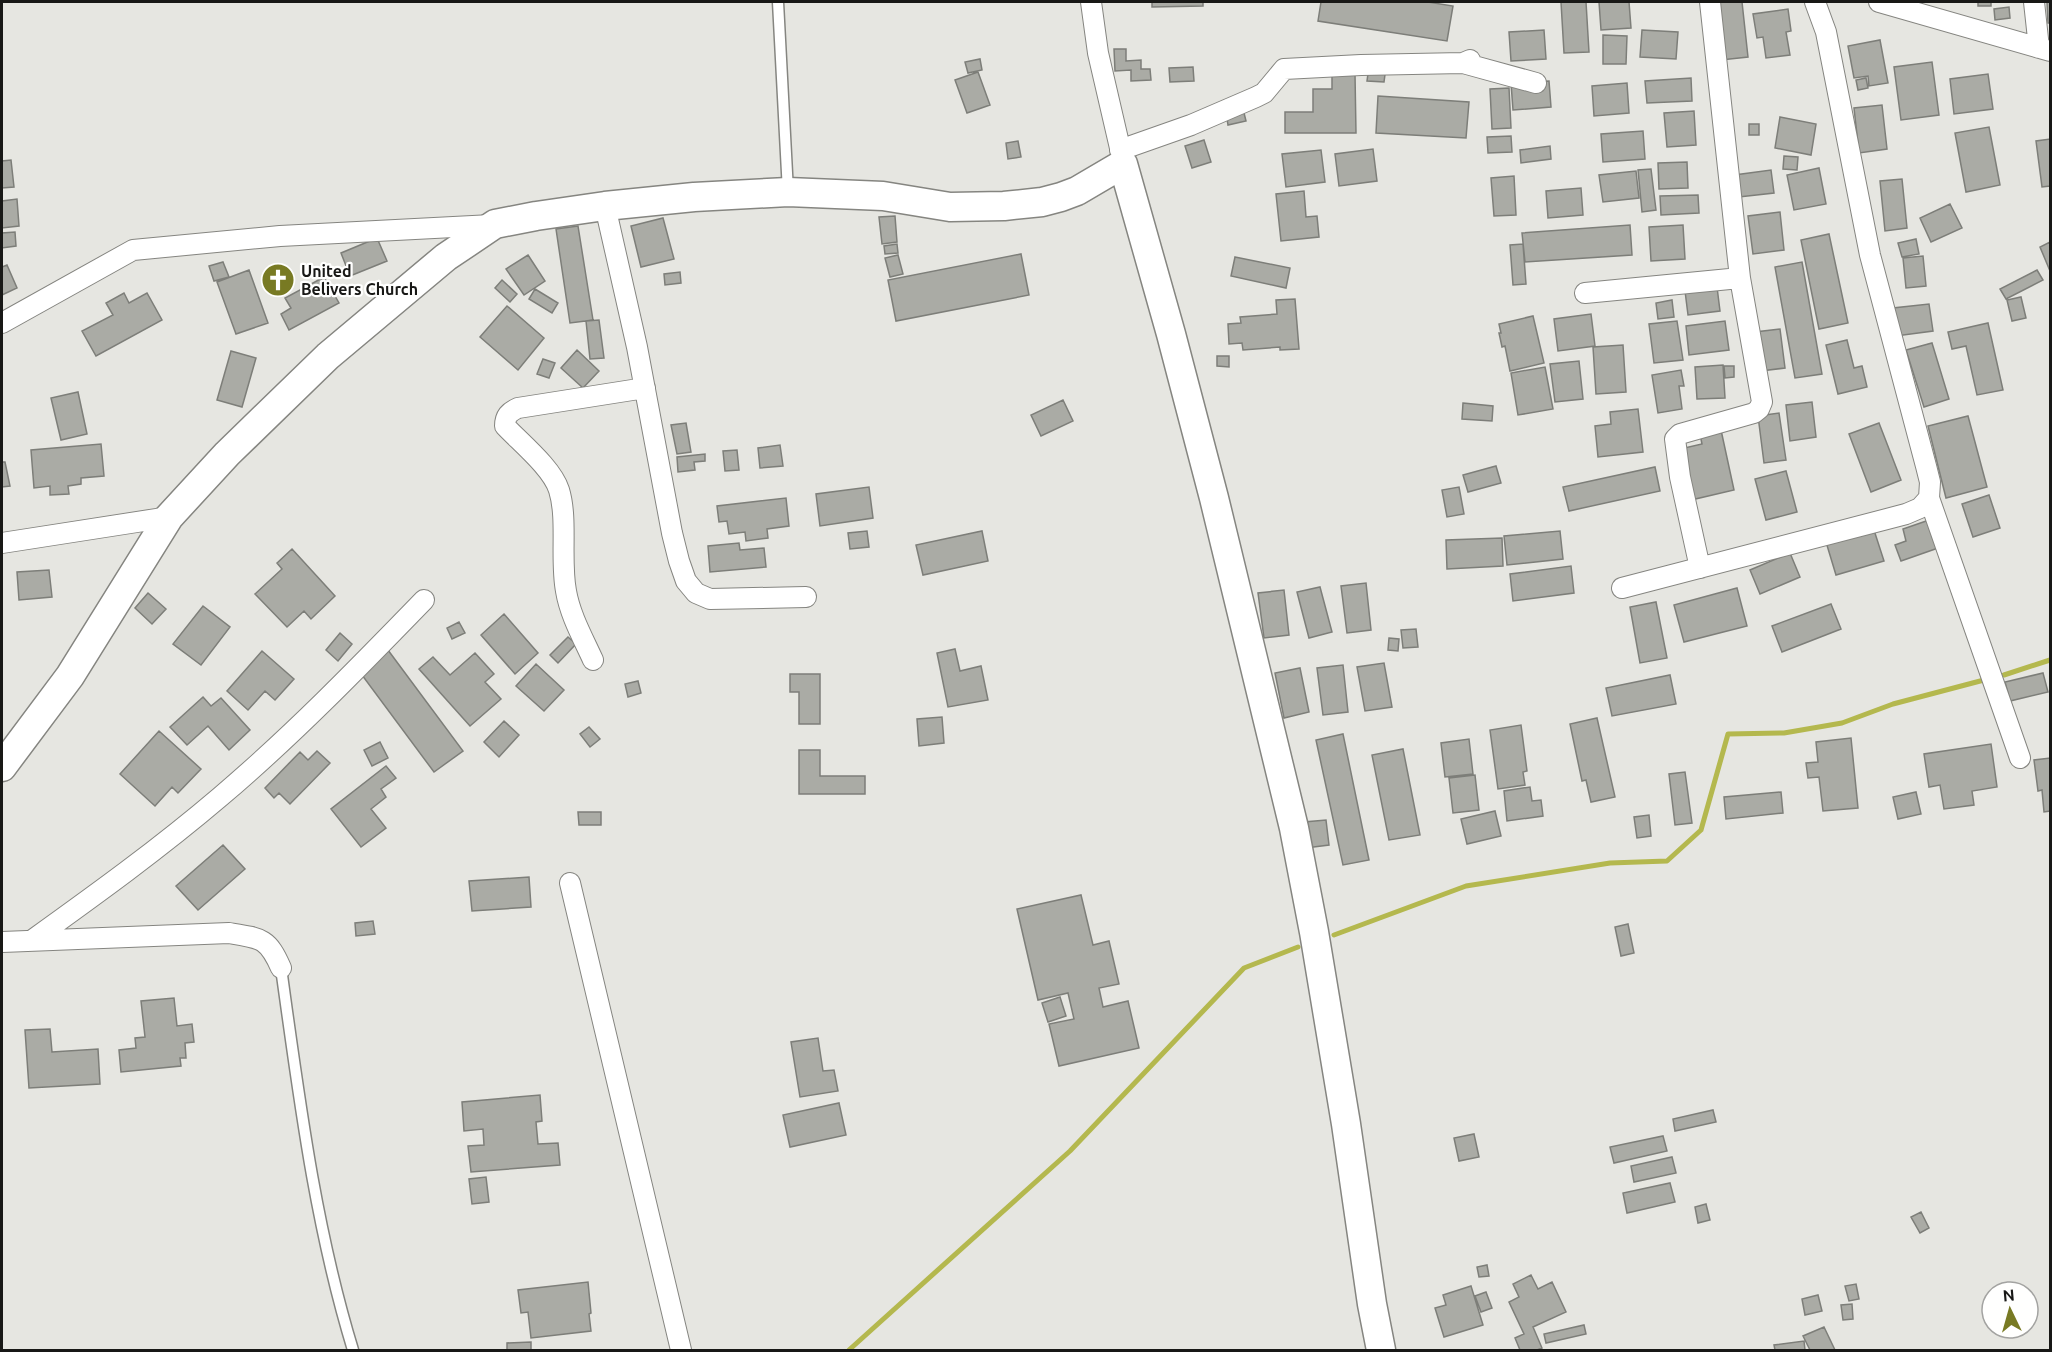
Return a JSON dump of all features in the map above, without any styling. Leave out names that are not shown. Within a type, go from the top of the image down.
[{"type":"street","points":[[1091,2],[1098,53],[1122,157],[1214,498],[1294,828],[1314,932],[1346,1124],[1372,1304],[1382,1350]]},
{"type":"street","points":[[1700,568],[1678,466],[1675,439],[1680,434],[1754,413],[1762,402],[1740,278],[1710,2]]},
{"type":"street","points":[[1879,2],[2045,50],[2034,2]]},
{"type":"street","points":[[1818,4],[1826,32],[1870,255],[1926,466],[1929,498],[2020,758]]},
{"type":"street","points":[[2,323],[133,250],[280,236],[495,225],[536,216],[605,206],[694,197],[788,192],[883,196],[950,207],[1004,206],[1042,202],[1077,191],[1122,157],[1264,93],[1284,69],[1466,62],[1536,83]]},
{"type":"street","points":[[605,206],[645,388],[672,533],[686,581],[696,593],[710,599],[806,597]]},
{"type":"street","points":[[2,767],[70,676],[169,517],[227,454],[328,356],[446,257],[495,225]]},
{"type":"street","points":[[1585,293],[1740,278]]},
{"type":"street","points":[[593,660],[571,610],[566,592],[559,489],[550,474],[505,426],[505,418],[518,408],[645,388]]},
{"type":"street","points":[[1622,588],[1906,514],[1920,508],[1929,498]]},
{"type":"street","points":[[2,543],[169,517]]},
{"type":"street","points":[[31,941],[147,856],[220,796],[335,691],[424,600]]},
{"type":"street","points":[[570,883],[681,1350]]},
{"type":"street","points":[[2,942],[229,933],[256,937],[272,948],[281,968]]},
{"type":"lane","points":[[778,2],[788,192]]},
{"type":"lane","points":[[281,968],[303,1128],[335,1292],[353,1350]]},
{"type":"building","points":[[1152,2],[1203,2],[1203,6],[1152,7]]},
{"type":"building","points":[[1321,2],[1428,2],[1453,6],[1447,41],[1318,21]]},
{"type":"building","points":[[1561,2],[1586,2],[1589,52],[1564,53]]},
{"type":"building","points":[[1599,2],[1629,2],[1631,28],[1601,30]]},
{"type":"building","points":[[1714,2],[1742,2],[1748,57],[1721,60]]},
{"type":"building","points":[[1978,2],[1991,2],[1991,6],[1978,6]]},
{"type":"building","points":[[2047,2],[2050,2],[2050,23],[2048,23]]},
{"type":"building","points":[[2009,7],[2010,18],[1995,20],[1994,9]]},
{"type":"building","points":[[1788,9],[1791,31],[1786,32],[1790,55],[1766,58],[1763,37],[1757,38],[1753,14]]},
{"type":"building","points":[[1544,30],[1546,59],[1511,61],[1509,32]]},
{"type":"building","points":[[1642,30],[1678,32],[1676,59],[1640,57]]},
{"type":"building","points":[[1603,35],[1627,36],[1626,64],[1603,64]]},
{"type":"building","points":[[1880,40],[1888,83],[1869,86],[1868,76],[1854,78],[1848,46]]},
{"type":"building","points":[[1114,49],[1126,49],[1126,61],[1141,60],[1141,69],[1150,69],[1151,80],[1131,81],[1131,70],[1115,71]]},
{"type":"building","points":[[980,59],[982,70],[968,73],[965,62]]},
{"type":"building","points":[[1932,62],[1939,115],[1901,120],[1894,67]]},
{"type":"building","points":[[1369,66],[1386,67],[1384,82],[1367,81]]},
{"type":"building","points":[[1193,67],[1194,81],[1170,82],[1169,68]]},
{"type":"building","points":[[978,72],[990,105],[967,113],[955,80]]},
{"type":"building","points":[[1332,74],[1355,74],[1356,133],[1285,133],[1285,112],[1313,112],[1313,89],[1332,89]]},
{"type":"building","points":[[1988,74],[1993,109],[1954,114],[1950,79]]},
{"type":"building","points":[[1691,78],[1692,101],[1647,103],[1645,81]]},
{"type":"building","points":[[1866,78],[1868,88],[1858,90],[1856,80]]},
{"type":"building","points":[[1549,81],[1551,107],[1513,110],[1511,83]]},
{"type":"building","points":[[1627,83],[1629,113],[1594,116],[1592,86]]},
{"type":"building","points":[[1509,88],[1511,128],[1492,129],[1490,89]]},
{"type":"building","points":[[1378,96],[1469,102],[1466,138],[1376,133]]},
{"type":"building","points":[[1882,105],[1887,149],[1859,153],[1854,108]]},
{"type":"building","points":[[1243,109],[1246,121],[1228,125],[1226,112]]},
{"type":"building","points":[[1694,111],[1696,145],[1667,147],[1664,113]]},
{"type":"building","points":[[1780,117],[1816,124],[1811,155],[1775,148]]},
{"type":"building","points":[[1749,124],[1759,124],[1759,135],[1749,135]]},
{"type":"building","points":[[1989,127],[2000,185],[1966,192],[1955,133]]},
{"type":"building","points":[[1643,131],[1645,159],[1603,162],[1601,134]]},
{"type":"building","points":[[1511,136],[1512,152],[1488,153],[1487,137]]},
{"type":"building","points":[[2050,139],[2050,186],[2042,187],[2036,141]]},
{"type":"building","points":[[1204,140],[1211,162],[1192,168],[1185,146]]},
{"type":"building","points":[[1018,141],[1021,157],[1008,159],[1006,143]]},
{"type":"building","points":[[1550,146],[1551,159],[1521,163],[1520,150]]},
{"type":"building","points":[[1373,149],[1377,181],[1339,186],[1335,154]]},
{"type":"building","points":[[1321,150],[1325,182],[1286,187],[1282,154]]},
{"type":"building","points":[[1784,156],[1798,157],[1797,170],[1783,169]]},
{"type":"building","points":[[11,160],[14,187],[2,188],[2,161]]},
{"type":"building","points":[[1687,162],[1688,188],[1659,189],[1658,163]]},
{"type":"building","points":[[1819,168],[1826,204],[1794,210],[1787,175]]},
{"type":"building","points":[[1651,169],[1656,210],[1642,212],[1638,170]]},
{"type":"building","points":[[1771,170],[1774,193],[1730,198],[1727,176]]},
{"type":"building","points":[[1636,171],[1639,198],[1603,202],[1599,175]]},
{"type":"building","points":[[1514,176],[1516,215],[1494,216],[1491,178]]},
{"type":"building","points":[[1902,179],[1907,228],[1885,231],[1880,181]]},
{"type":"building","points":[[1581,188],[1583,215],[1548,218],[1546,191]]},
{"type":"building","points":[[1304,191],[1306,217],[1317,216],[1319,237],[1281,241],[1276,194]]},
{"type":"building","points":[[1698,195],[1699,213],[1661,215],[1660,196]]},
{"type":"building","points":[[17,199],[19,226],[2,228],[2,201]]},
{"type":"building","points":[[1950,204],[1962,228],[1931,242],[1920,218]]},
{"type":"building","points":[[1780,212],[1784,250],[1753,254],[1748,216]]},
{"type":"building","points":[[895,216],[897,242],[882,244],[879,217]]},
{"type":"building","points":[[663,218],[674,259],[641,267],[631,226]]},
{"type":"building","points":[[1630,225],[1632,255],[1525,262],[1522,233]]},
{"type":"building","points":[[1683,225],[1685,259],[1651,261],[1649,227]]},
{"type":"building","points":[[578,226],[593,320],[570,323],[556,229]]},
{"type":"building","points":[[15,232],[16,246],[2,248],[2,233]]},
{"type":"building","points":[[1829,234],[1848,323],[1819,329],[1801,240]]},
{"type":"building","points":[[377,238],[387,261],[350,276],[341,253]]},
{"type":"building","points":[[1916,239],[1919,254],[1902,257],[1898,243]]},
{"type":"building","points":[[2050,242],[2050,271],[2040,247]]},
{"type":"building","points":[[897,244],[898,253],[885,254],[884,246]]},
{"type":"building","points":[[1523,244],[1526,284],[1513,285],[1510,245]]},
{"type":"building","points":[[1021,254],[1029,295],[896,321],[888,280]]},
{"type":"building","points":[[528,255],[545,281],[524,295],[506,269]]},
{"type":"building","points":[[898,255],[903,274],[890,277],[885,258]]},
{"type":"building","points":[[1923,256],[1926,286],[1906,288],[1903,258]]},
{"type":"building","points":[[1235,257],[1290,268],[1286,288],[1231,276]]},
{"type":"building","points":[[223,262],[229,277],[214,281],[209,266]]},
{"type":"building","points":[[1802,262],[1822,374],[1795,378],[1775,267]]},
{"type":"building","points":[[7,265],[17,288],[2,295],[2,267]]},
{"type":"building","points":[[249,270],[268,323],[236,334],[217,282]]},
{"type":"building","points":[[2037,270],[2043,280],[2006,299],[2000,289]]},
{"type":"building","points":[[680,272],[681,283],[665,285],[664,274]]},
{"type":"building","points":[[324,277],[339,303],[289,330],[281,314],[291,308],[285,298]]},
{"type":"building","points":[[502,280],[517,294],[510,302],[495,288]]},
{"type":"building","points":[[1717,287],[1720,311],[1688,315],[1685,291]]},
{"type":"building","points":[[535,289],[558,303],[552,313],[529,299]]},
{"type":"building","points":[[124,293],[129,303],[147,293],[162,320],[96,356],[82,331],[113,315],[106,303]]},
{"type":"building","points":[[2021,297],[2026,318],[2012,321],[2007,300]]},
{"type":"building","points":[[1295,299],[1299,349],[1280,350],[1280,347],[1243,350],[1242,343],[1229,344],[1228,324],[1241,323],[1240,317],[1277,314],[1276,300]]},
{"type":"building","points":[[1672,300],[1674,317],[1658,319],[1656,303]]},
{"type":"building","points":[[1929,304],[1933,331],[1896,336],[1893,308]]},
{"type":"building","points":[[507,306],[544,338],[518,370],[480,337]]},
{"type":"building","points":[[1591,314],[1595,346],[1558,351],[1554,319]]},
{"type":"building","points":[[1533,316],[1544,363],[1510,371],[1505,346],[1502,347],[1499,324]]},
{"type":"building","points":[[599,320],[604,358],[590,359],[586,321]]},
{"type":"building","points":[[1677,321],[1683,360],[1654,363],[1649,324]]},
{"type":"building","points":[[1725,321],[1729,350],[1689,355],[1686,326]]},
{"type":"building","points":[[1988,323],[2003,390],[1977,395],[1966,346],[1952,349],[1948,332]]},
{"type":"building","points":[[1780,329],[1785,368],[1761,371],[1755,332]]},
{"type":"building","points":[[1847,340],[1854,368],[1862,366],[1867,387],[1838,394],[1826,345]]},
{"type":"building","points":[[1932,343],[1949,399],[1924,407],[1906,350]]},
{"type":"building","points":[[1623,345],[1626,392],[1596,394],[1593,347]]},
{"type":"building","points":[[577,350],[599,371],[583,388],[561,368]]},
{"type":"building","points":[[231,351],[256,358],[242,407],[217,400]]},
{"type":"building","points":[[1217,356],[1229,356],[1229,367],[1217,366]]},
{"type":"building","points":[[543,359],[555,363],[549,378],[537,374]]},
{"type":"building","points":[[1579,361],[1583,399],[1555,402],[1550,364]]},
{"type":"building","points":[[1723,365],[1725,398],[1697,399],[1695,367]]},
{"type":"building","points":[[1724,366],[1734,366],[1734,377],[1725,378]]},
{"type":"building","points":[[1545,367],[1553,409],[1518,415],[1511,373]]},
{"type":"building","points":[[1681,370],[1684,386],[1679,386],[1682,409],[1658,413],[1652,375]]},
{"type":"building","points":[[78,392],[87,434],[61,440],[51,398]]},
{"type":"building","points":[[1063,400],[1073,421],[1041,436],[1031,415]]},
{"type":"building","points":[[1812,402],[1816,437],[1790,441],[1786,405]]},
{"type":"building","points":[[1463,403],[1493,406],[1492,421],[1462,419]]},
{"type":"building","points":[[1638,409],[1643,452],[1598,457],[1595,426],[1611,424],[1610,412]]},
{"type":"building","points":[[1779,413],[1786,460],[1764,463],[1758,416]]},
{"type":"building","points":[[1968,416],[1987,487],[1946,498],[1928,426]]},
{"type":"building","points":[[686,423],[691,452],[677,454],[671,425]]},
{"type":"building","points":[[1879,423],[1901,480],[1871,492],[1849,434]]},
{"type":"building","points":[[1721,430],[1734,490],[1691,500],[1680,449],[1702,444],[1700,434]]},
{"type":"building","points":[[101,444],[104,476],[81,478],[81,484],[68,486],[69,494],[50,495],[50,486],[34,488],[31,450]]},
{"type":"building","points":[[780,445],[783,466],[760,468],[758,448]]},
{"type":"building","points":[[737,450],[739,470],[725,471],[723,451]]},
{"type":"building","points":[[705,454],[705,461],[694,462],[695,470],[678,472],[677,457]]},
{"type":"building","points":[[2,462],[5,462],[10,486],[2,487]]},
{"type":"building","points":[[1496,466],[1501,483],[1468,492],[1463,475]]},
{"type":"building","points":[[1655,467],[1660,491],[1569,511],[1563,487]]},
{"type":"building","points":[[1786,471],[1797,512],[1766,520],[1755,479]]},
{"type":"building","points":[[869,487],[873,518],[820,526],[816,494]]},
{"type":"building","points":[[1459,487],[1464,514],[1447,517],[1442,490]]},
{"type":"building","points":[[1989,495],[2000,528],[1973,537],[1962,504]]},
{"type":"building","points":[[786,498],[789,526],[767,529],[768,538],[746,541],[745,532],[729,534],[727,521],[719,522],[717,506]]},
{"type":"building","points":[[1932,519],[1941,547],[1901,561],[1895,545],[1906,541],[1903,529]]},
{"type":"building","points":[[1873,527],[1884,561],[1836,575],[1826,542]]},
{"type":"building","points":[[867,531],[869,547],[850,549],[848,533]]},
{"type":"building","points":[[982,531],[988,561],[923,575],[916,545]]},
{"type":"building","points":[[1560,531],[1563,559],[1507,565],[1504,536]]},
{"type":"building","points":[[1502,538],[1503,566],[1447,569],[1446,540]]},
{"type":"building","points":[[739,543],[740,550],[764,548],[766,567],[710,572],[708,546]]},
{"type":"building","points":[[292,549],[335,596],[311,619],[304,611],[287,627],[255,594],[282,569],[277,563]]},
{"type":"building","points":[[1790,553],[1800,577],[1760,594],[1750,570]]},
{"type":"building","points":[[1571,566],[1574,593],[1513,601],[1510,574]]},
{"type":"building","points":[[49,570],[52,597],[19,600],[17,572]]},
{"type":"building","points":[[1366,583],[1371,630],[1347,633],[1341,586]]},
{"type":"building","points":[[1320,587],[1332,632],[1309,638],[1297,592]]},
{"type":"building","points":[[1737,588],[1747,626],[1684,642],[1674,605]]},
{"type":"building","points":[[1284,590],[1289,635],[1264,638],[1258,593]]},
{"type":"building","points":[[148,593],[166,609],[152,624],[135,608]]},
{"type":"building","points":[[1656,602],[1667,658],[1640,663],[1630,607]]},
{"type":"building","points":[[1831,604],[1841,629],[1782,652],[1772,626]]},
{"type":"building","points":[[203,606],[230,627],[201,665],[173,644]]},
{"type":"building","points":[[504,614],[538,653],[515,674],[481,635]]},
{"type":"building","points":[[459,622],[465,633],[452,639],[447,628]]},
{"type":"building","points":[[1416,629],[1418,647],[1403,648],[1401,630]]},
{"type":"building","points":[[340,633],[352,644],[338,661],[326,650]]},
{"type":"building","points":[[568,637],[576,644],[558,663],[550,655]]},
{"type":"building","points":[[1389,638],[1399,639],[1398,651],[1388,650]]},
{"type":"building","points":[[385,646],[463,751],[434,772],[356,667]]},
{"type":"building","points":[[955,649],[960,671],[981,666],[988,700],[948,707],[937,653]]},
{"type":"building","points":[[262,651],[294,679],[275,700],[265,691],[248,710],[227,691]]},
{"type":"building","points":[[475,653],[494,674],[485,682],[501,699],[470,726],[419,669],[433,657],[450,675]]},
{"type":"building","points":[[1384,663],[1392,707],[1365,711],[1357,667]]},
{"type":"building","points":[[536,664],[564,690],[544,711],[516,686]]},
{"type":"building","points":[[1343,665],[1348,712],[1323,715],[1317,668]]},
{"type":"building","points":[[1300,668],[1309,712],[1284,718],[1275,673]]},
{"type":"building","points":[[2043,673],[2048,692],[2010,701],[2005,682]]},
{"type":"building","points":[[790,674],[820,674],[820,724],[799,724],[799,692],[790,692]]},
{"type":"building","points":[[1670,675],[1676,704],[1612,716],[1606,688]]},
{"type":"building","points":[[638,681],[641,693],[628,697],[625,684]]},
{"type":"building","points":[[203,697],[211,706],[221,698],[250,730],[229,750],[208,726],[187,745],[170,727]]},
{"type":"building","points":[[942,717],[944,743],[919,746],[917,719]]},
{"type":"building","points":[[1597,718],[1615,797],[1591,802],[1586,780],[1582,781],[1570,724]]},
{"type":"building","points":[[504,721],[519,735],[499,757],[484,742]]},
{"type":"building","points":[[1521,725],[1527,771],[1523,772],[1525,785],[1498,789],[1490,730]]},
{"type":"building","points":[[589,727],[600,739],[590,747],[580,734]]},
{"type":"building","points":[[159,731],[201,769],[178,793],[172,787],[155,806],[120,774]]},
{"type":"building","points":[[1343,734],[1369,860],[1343,865],[1316,740]]},
{"type":"building","points":[[1851,738],[1858,808],[1823,811],[1819,777],[1808,778],[1806,763],[1818,762],[1816,742]]},
{"type":"building","points":[[1469,739],[1473,774],[1445,777],[1441,743]]},
{"type":"building","points":[[380,742],[388,758],[372,766],[364,750]]},
{"type":"building","points":[[1991,744],[1997,787],[1972,791],[1974,805],[1944,809],[1940,785],[1929,787],[1924,754]]},
{"type":"building","points":[[1403,749],[1420,835],[1389,840],[1372,755]]},
{"type":"building","points":[[799,750],[820,750],[820,776],[865,776],[865,794],[799,794]]},
{"type":"building","points":[[317,751],[330,763],[290,804],[279,793],[274,798],[265,788],[300,752],[308,760]]},
{"type":"building","points":[[2050,758],[2050,811],[2044,812],[2042,790],[2038,791],[2034,760]]},
{"type":"building","points":[[386,766],[396,778],[381,789],[386,797],[371,809],[386,828],[361,847],[331,809]]},
{"type":"building","points":[[1685,772],[1692,823],[1675,825],[1669,774]]},
{"type":"building","points":[[1475,775],[1479,810],[1453,813],[1449,778]]},
{"type":"building","points":[[1530,787],[1532,801],[1541,800],[1543,816],[1507,821],[1504,791]]},
{"type":"building","points":[[1781,792],[1783,813],[1726,819],[1724,797]]},
{"type":"building","points":[[1916,792],[1921,814],[1898,819],[1893,797]]},
{"type":"building","points":[[1495,811],[1501,836],[1467,844],[1461,819]]},
{"type":"building","points":[[578,812],[601,812],[601,825],[579,825]]},
{"type":"building","points":[[1649,815],[1651,836],[1637,838],[1634,817]]},
{"type":"building","points":[[1326,820],[1329,845],[1306,848],[1304,822]]},
{"type":"building","points":[[223,845],[245,869],[198,910],[176,886]]},
{"type":"building","points":[[529,877],[531,907],[472,911],[469,881]]},
{"type":"building","points":[[1081,895],[1093,945],[1109,941],[1119,984],[1099,988],[1103,1007],[1128,1001],[1139,1048],[1059,1066],[1049,1024],[1074,1019],[1068,993],[1038,1000],[1017,909]]},
{"type":"building","points":[[373,921],[375,934],[356,936],[355,923]]},
{"type":"building","points":[[1628,924],[1634,953],[1621,956],[1615,927]]},
{"type":"building","points":[[1060,997],[1066,1016],[1048,1022],[1042,1003]]},
{"type":"building","points":[[174,998],[177,1026],[192,1024],[194,1042],[185,1043],[186,1058],[180,1058],[181,1066],[121,1072],[119,1050],[136,1048],[135,1038],[145,1037],[141,1001]]},
{"type":"building","points":[[50,1029],[52,1052],[98,1049],[100,1084],[29,1088],[25,1030]]},
{"type":"building","points":[[818,1038],[823,1071],[834,1070],[838,1091],[800,1097],[791,1042]]},
{"type":"building","points":[[540,1095],[542,1121],[536,1122],[538,1144],[558,1143],[560,1165],[471,1172],[468,1146],[484,1145],[483,1129],[464,1131],[462,1102]]},
{"type":"building","points":[[839,1103],[846,1135],[790,1147],[783,1115]]},
{"type":"building","points":[[1713,1110],[1716,1122],[1675,1131],[1673,1119]]},
{"type":"building","points":[[1474,1134],[1479,1157],[1459,1161],[1454,1138]]},
{"type":"building","points":[[1663,1136],[1667,1151],[1614,1163],[1610,1147]]},
{"type":"building","points":[[1672,1157],[1676,1173],[1634,1182],[1631,1166]]},
{"type":"building","points":[[486,1177],[489,1202],[472,1204],[469,1179]]},
{"type":"building","points":[[1670,1183],[1675,1202],[1627,1213],[1623,1193]]},
{"type":"building","points":[[1706,1204],[1710,1220],[1698,1223],[1695,1207]]},
{"type":"building","points":[[1921,1212],[1929,1228],[1920,1233],[1911,1217]]},
{"type":"building","points":[[1487,1265],[1489,1276],[1479,1277],[1477,1267]]},
{"type":"building","points":[[1531,1275],[1538,1289],[1552,1282],[1566,1312],[1533,1327],[1542,1348],[1520,1350],[1515,1338],[1524,1334],[1509,1302],[1519,1297],[1513,1284]]},
{"type":"building","points":[[588,1282],[591,1331],[531,1338],[528,1312],[521,1313],[518,1290]]},
{"type":"building","points":[[1856,1284],[1859,1299],[1849,1301],[1845,1286]]},
{"type":"building","points":[[1471,1286],[1483,1325],[1444,1337],[1435,1308],[1446,1305],[1443,1295]]},
{"type":"building","points":[[1486,1292],[1492,1308],[1481,1312],[1475,1296]]},
{"type":"building","points":[[1818,1295],[1822,1311],[1805,1315],[1802,1299]]},
{"type":"building","points":[[1852,1304],[1853,1319],[1843,1320],[1841,1305]]},
{"type":"building","points":[[1584,1325],[1586,1334],[1546,1343],[1544,1334]]},
{"type":"building","points":[[1824,1327],[1835,1350],[1810,1350],[1803,1336]]},
{"type":"building","points":[[1804,1341],[1805,1350],[1775,1350],[1774,1345]]},
{"type":"building","points":[[531,1342],[531,1350],[507,1350],[507,1343]]},
{"type":"waterway","points":[[2004,675],[2050,660]]},
{"type":"waterway","points":[[1334,935],[1466,886],[1610,863],[1667,861],[1701,830],[1728,734],[1784,733],[1842,723],[1893,704],[1984,680]]},
{"type":"waterway","points":[[849,1350],[1070,1151],[1244,968],[1298,947]]},
{"type":"place","name":"United Belivers Church","points":[[278,280]]}]
